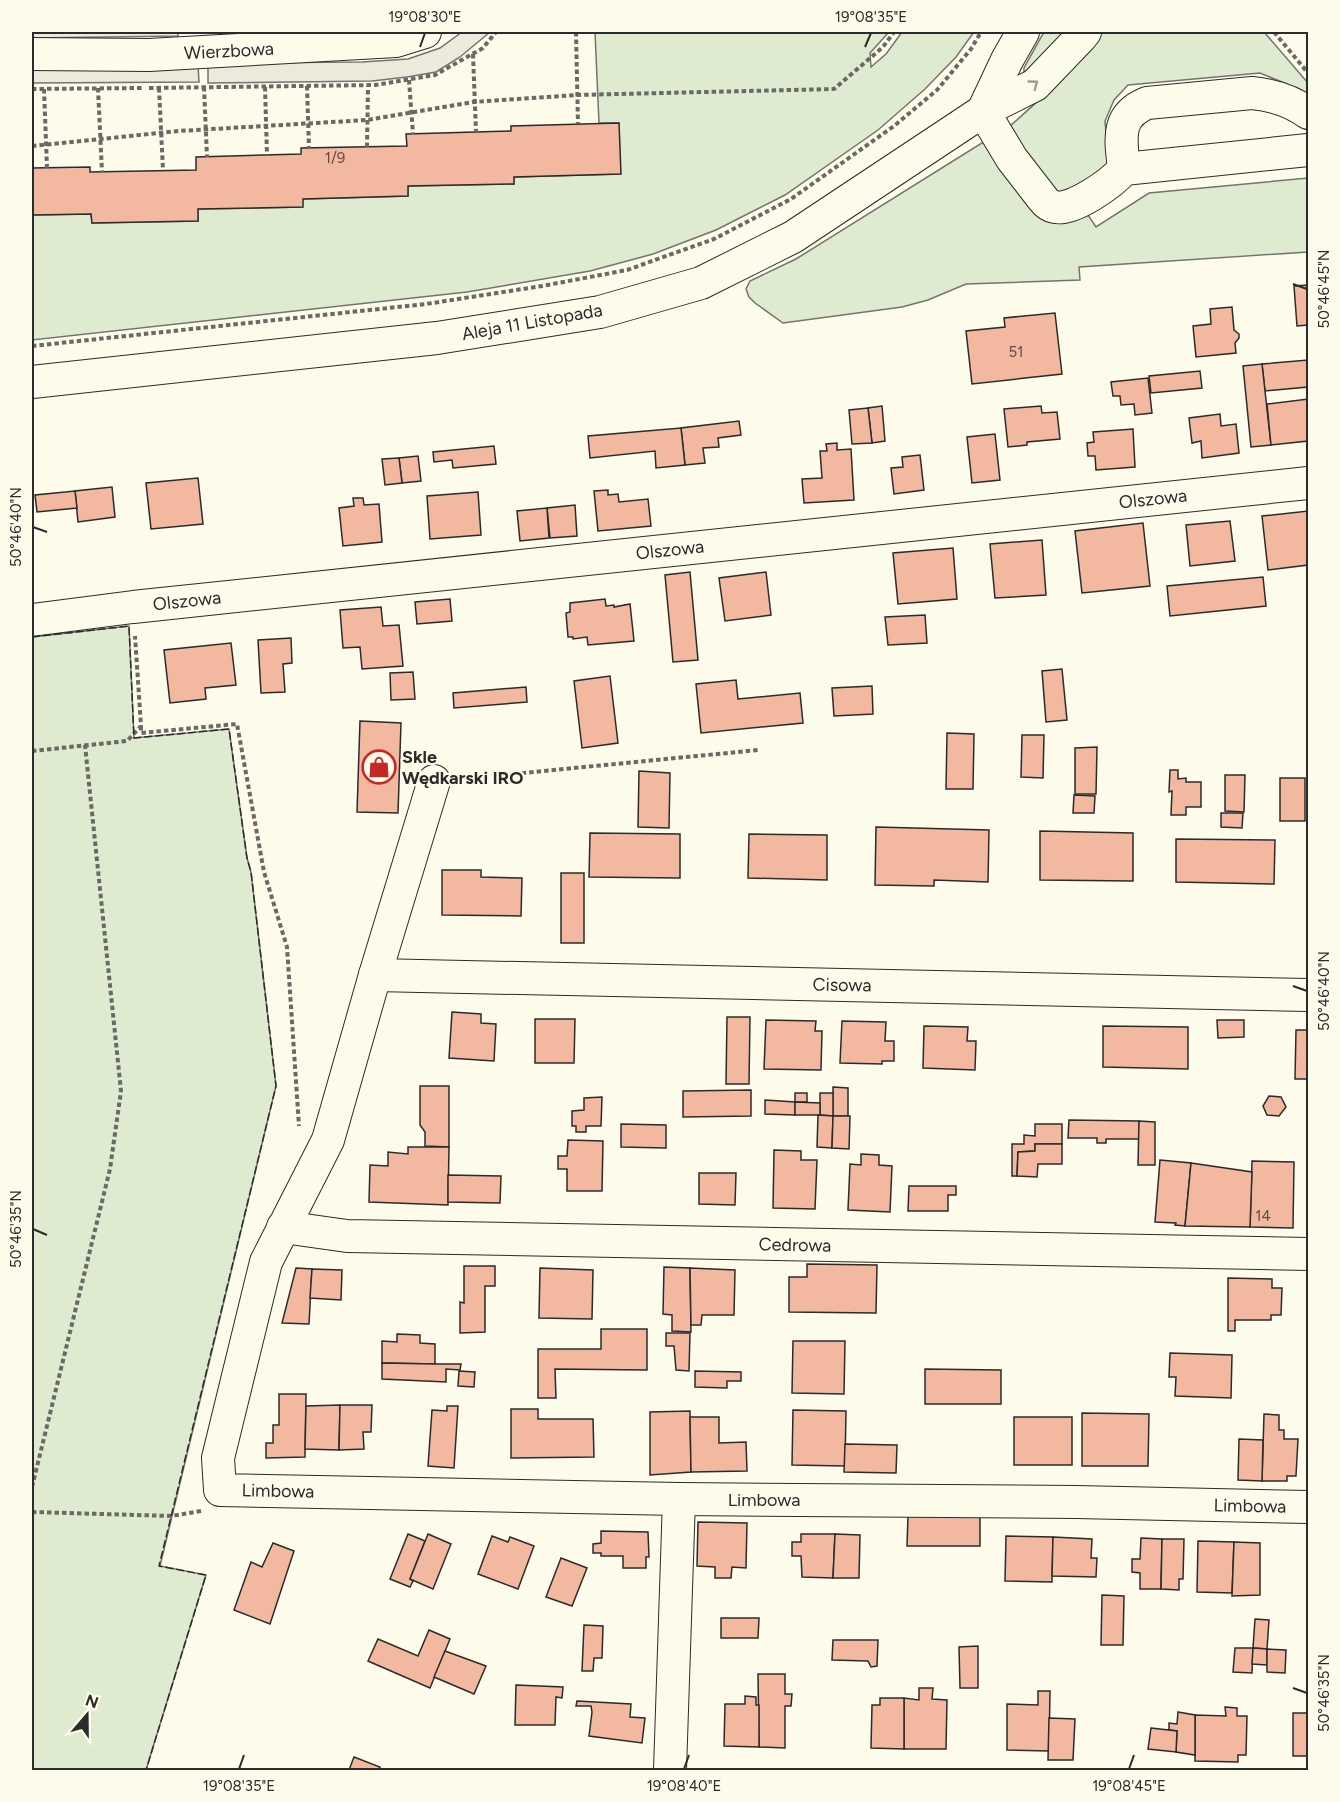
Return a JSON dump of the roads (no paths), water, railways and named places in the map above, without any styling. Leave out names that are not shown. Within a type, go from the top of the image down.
[{"type":"street","name":"Wierzbowa","points":[[32,54],[149,56],[396,41],[425,32]]},
{"type":"street","points":[[1023,32],[983,111],[1012,159],[1048,205],[1056,208],[1068,207],[1081,201],[1117,177],[1124,169],[1308,150]]},
{"type":"street","name":"Aleja 11 Listopada","points":[[32,382],[437,338],[588,314],[701,283],[793,237],[983,111],[1035,85],[1085,32]]},
{"type":"street","points":[[1124,169],[1122,127],[1135,108],[1147,103],[1252,93],[1284,100],[1308,113]]},
{"type":"street","name":"Olszowa","points":[[32,620],[133,607],[1308,483]]},
{"type":"street","points":[[282,1227],[328,1140],[434,781]]},
{"type":"street","name":"Cisowa","points":[[375,975],[1308,995]]},
{"type":"street","name":"Cedrowa","points":[[282,1227],[347,1236],[1308,1254]]},
{"type":"street","name":"Limbowa","points":[[282,1227],[266,1262],[218,1458],[220,1490],[679,1499],[1064,1502],[1308,1507]]},
{"type":"street","points":[[670,1770],[679,1499]]},
{"type":"place","name":"Skle Wędkarski IRO","points":[[379,767]]}]
